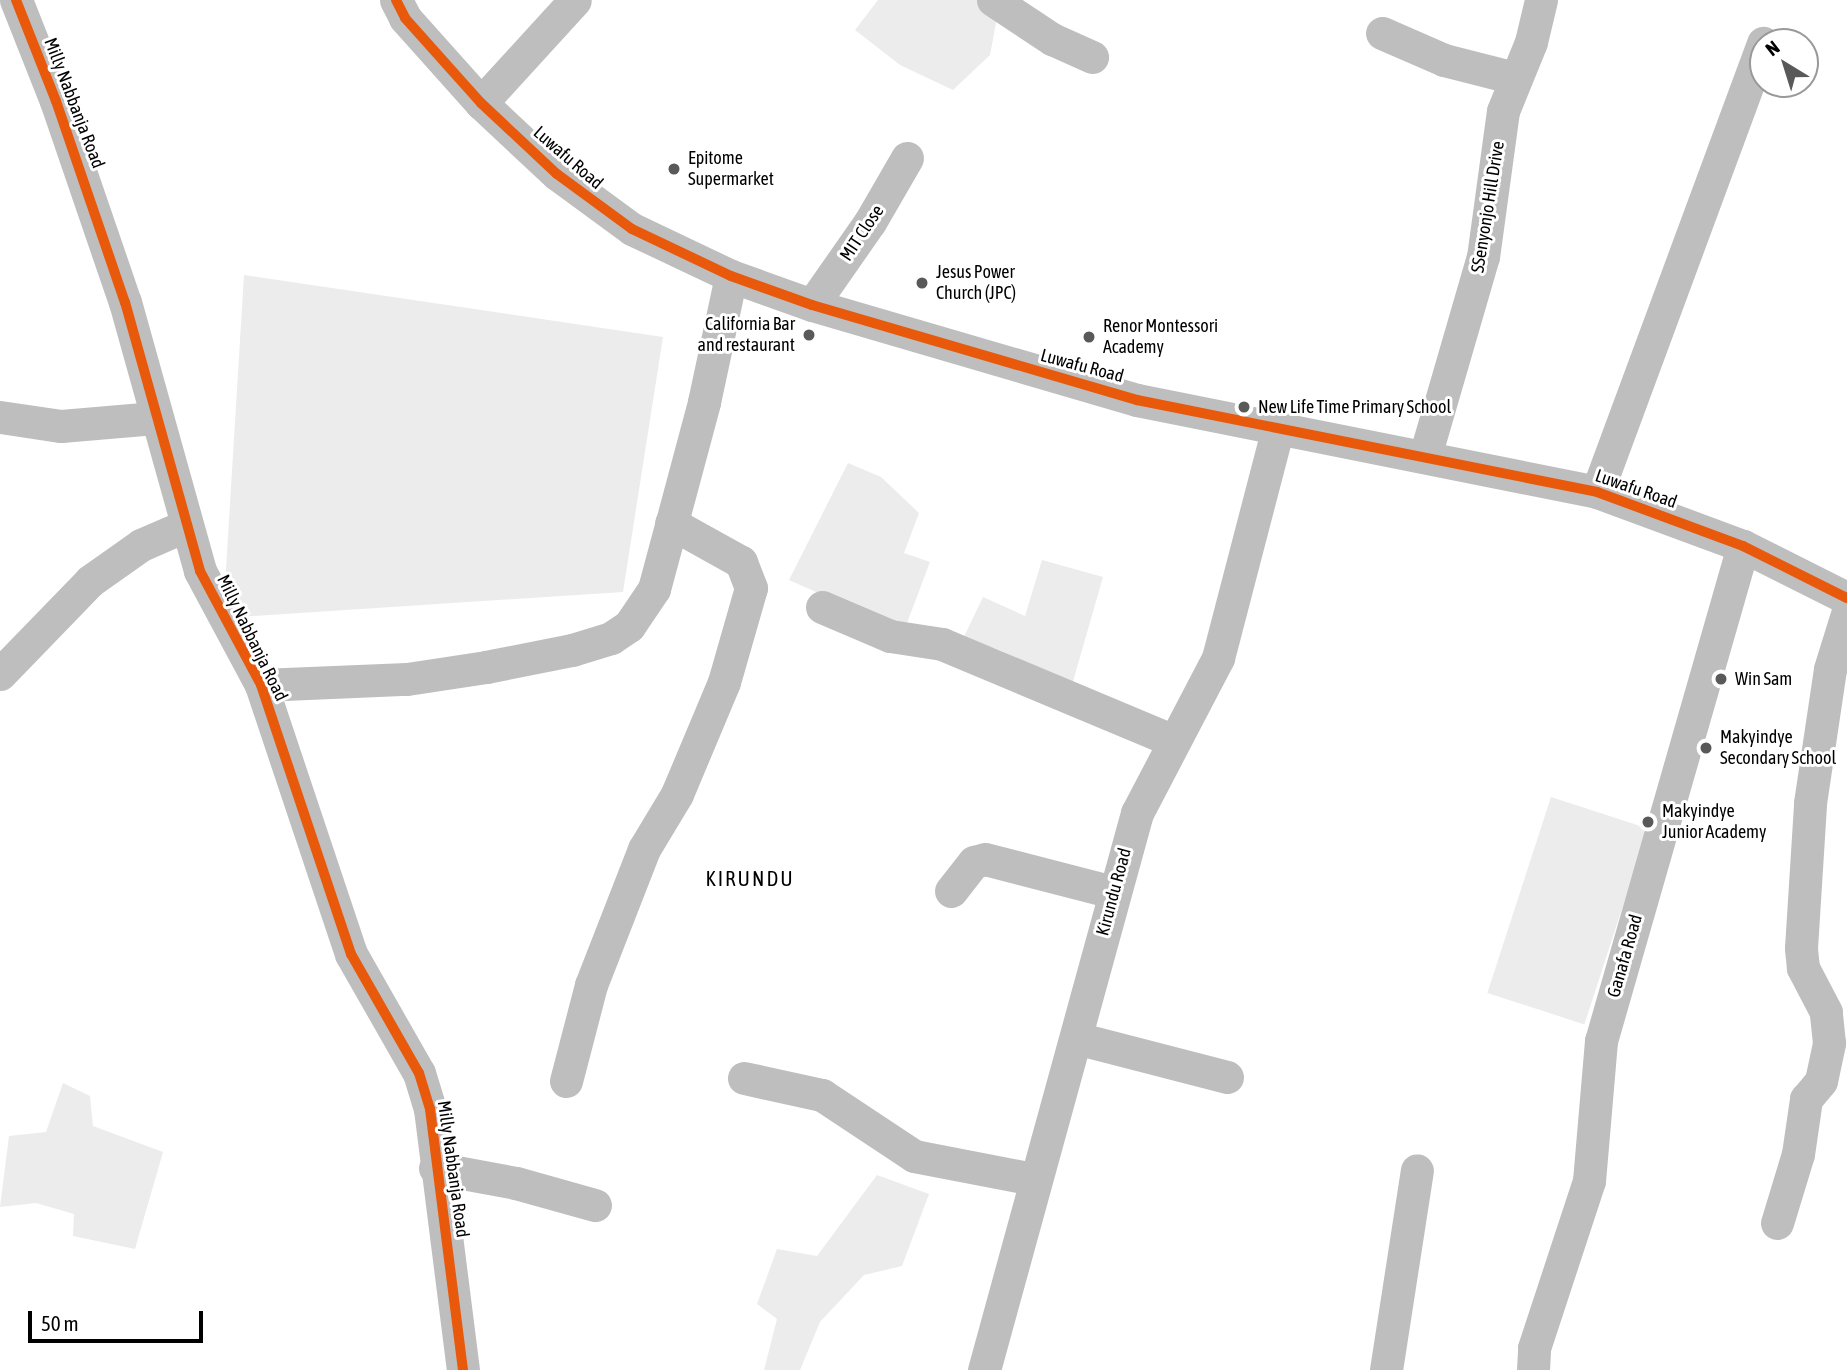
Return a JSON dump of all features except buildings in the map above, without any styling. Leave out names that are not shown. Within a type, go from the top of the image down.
[{"type":"street","name":"Milly Nabbanja Road","points":[[16,0],[56,101],[125,302],[155,418],[200,571],[261,685],[351,954],[419,1073],[430,1109],[435,1168],[463,1370]]},
{"type":"street","name":"Luwafu Road","points":[[396,0],[405,18],[481,103],[556,174],[607,213],[732,276],[813,305],[1137,400],[1597,492],[1743,547],[1847,598]]},
{"type":"street","points":[[481,103],[575,0]]},
{"type":"street","points":[[993,0],[1052,39],[1093,57]]},
{"type":"street","name":"SSenyonjo Hill Drive","points":[[1425,456],[1483,257],[1503,111],[1541,0]]},
{"type":"street","points":[[1382,33],[1444,60],[1515,78]]},
{"type":"street","points":[[1597,492],[1749,80]]},
{"type":"street","name":"MIT Close","points":[[813,305],[870,222],[907,158]]},
{"type":"street","points":[[261,685],[407,679],[559,652],[611,638],[629,626],[647,604],[671,523],[704,402],[732,276]]},
{"type":"street","points":[[0,418],[61,426],[155,418]]},
{"type":"street","name":"Kirundu Road","points":[[984,1370],[1033,1179],[1076,1038],[1136,813],[1171,740],[1218,658],[1278,427]]},
{"type":"street","points":[[566,1081],[595,973],[644,849],[677,794],[724,682],[751,588],[747,568],[741,562],[671,523]]},
{"type":"street","points":[[0,674],[90,581],[141,545],[186,526]]},
{"type":"street","name":"Ganafa Road","points":[[1533,1370],[1534,1348],[1589,1181],[1604,1029],[1743,547]]},
{"type":"street","points":[[822,607],[890,636],[942,645],[1171,740]]},
{"type":"street","points":[[1777,1223],[1798,1154],[1806,1099],[1834,1084],[1826,1012],[1803,968],[1804,909],[1810,803],[1830,669],[1847,614]]},
{"type":"street","points":[[951,891],[974,862],[985,859],[1113,892]]},
{"type":"street","points":[[1076,1038],[1227,1077]]},
{"type":"street","points":[[744,1078],[822,1095],[914,1156],[1033,1179]]},
{"type":"street","points":[[435,1168],[516,1183],[595,1205]]},
{"type":"street","points":[[1386,1370],[1418,1170]]},
{"type":"shaded area","points":[[878,0],[984,0],[998,12],[990,55],[953,90],[900,65],[855,30]]},
{"type":"shaded area","points":[[244,275],[663,337],[623,592],[223,618]]},
{"type":"shaded area","points":[[848,463],[881,477],[919,513],[904,553],[930,562],[904,631],[789,580]]},
{"type":"shaded area","points":[[1042,560],[1103,577],[1072,685],[1012,663],[1006,653],[994,648],[985,655],[961,643],[983,597],[1025,616]]},
{"type":"shaded area","points":[[1551,797],[1648,829],[1584,1024],[1487,993]]},
{"type":"shaded area","points":[[63,1083],[90,1096],[93,1126],[163,1152],[135,1249],[73,1236],[74,1214],[36,1203],[0,1207],[9,1136],[46,1132]]},
{"type":"shaded area","points":[[877,1175],[929,1194],[902,1266],[864,1275],[820,1322],[800,1370],[764,1370],[777,1319],[757,1304],[777,1249],[817,1256]]},
{"type":"cycle path","points":[[16,0],[56,101],[125,302],[200,571],[261,685],[351,954],[419,1073],[430,1109],[463,1370]]},
{"type":"cycle path","points":[[396,0],[405,18],[481,103],[557,174],[632,229],[731,276],[812,305],[1137,400],[1597,492],[1743,546],[1847,598]]},
{"type":"place","name":"Epitome Supermarket","points":[[674,169]]},
{"type":"place","name":"Jesus Power Church (JPC)","points":[[922,283]]},
{"type":"place","name":"California Bar and restaurant","points":[[809,335]]},
{"type":"place","name":"Renor Montessori Academy","points":[[1089,337]]},
{"type":"place","name":"New Life Time Primary School","points":[[1244,407]]},
{"type":"place","name":"Win Sam","points":[[1721,679]]},
{"type":"place","name":"Makyindye Secondary School","points":[[1706,748]]},
{"type":"place","name":"Makyindye Junior Academy","points":[[1648,822]]},
{"type":"district","name":"KIRUNDU","points":[[750,878]]}]
